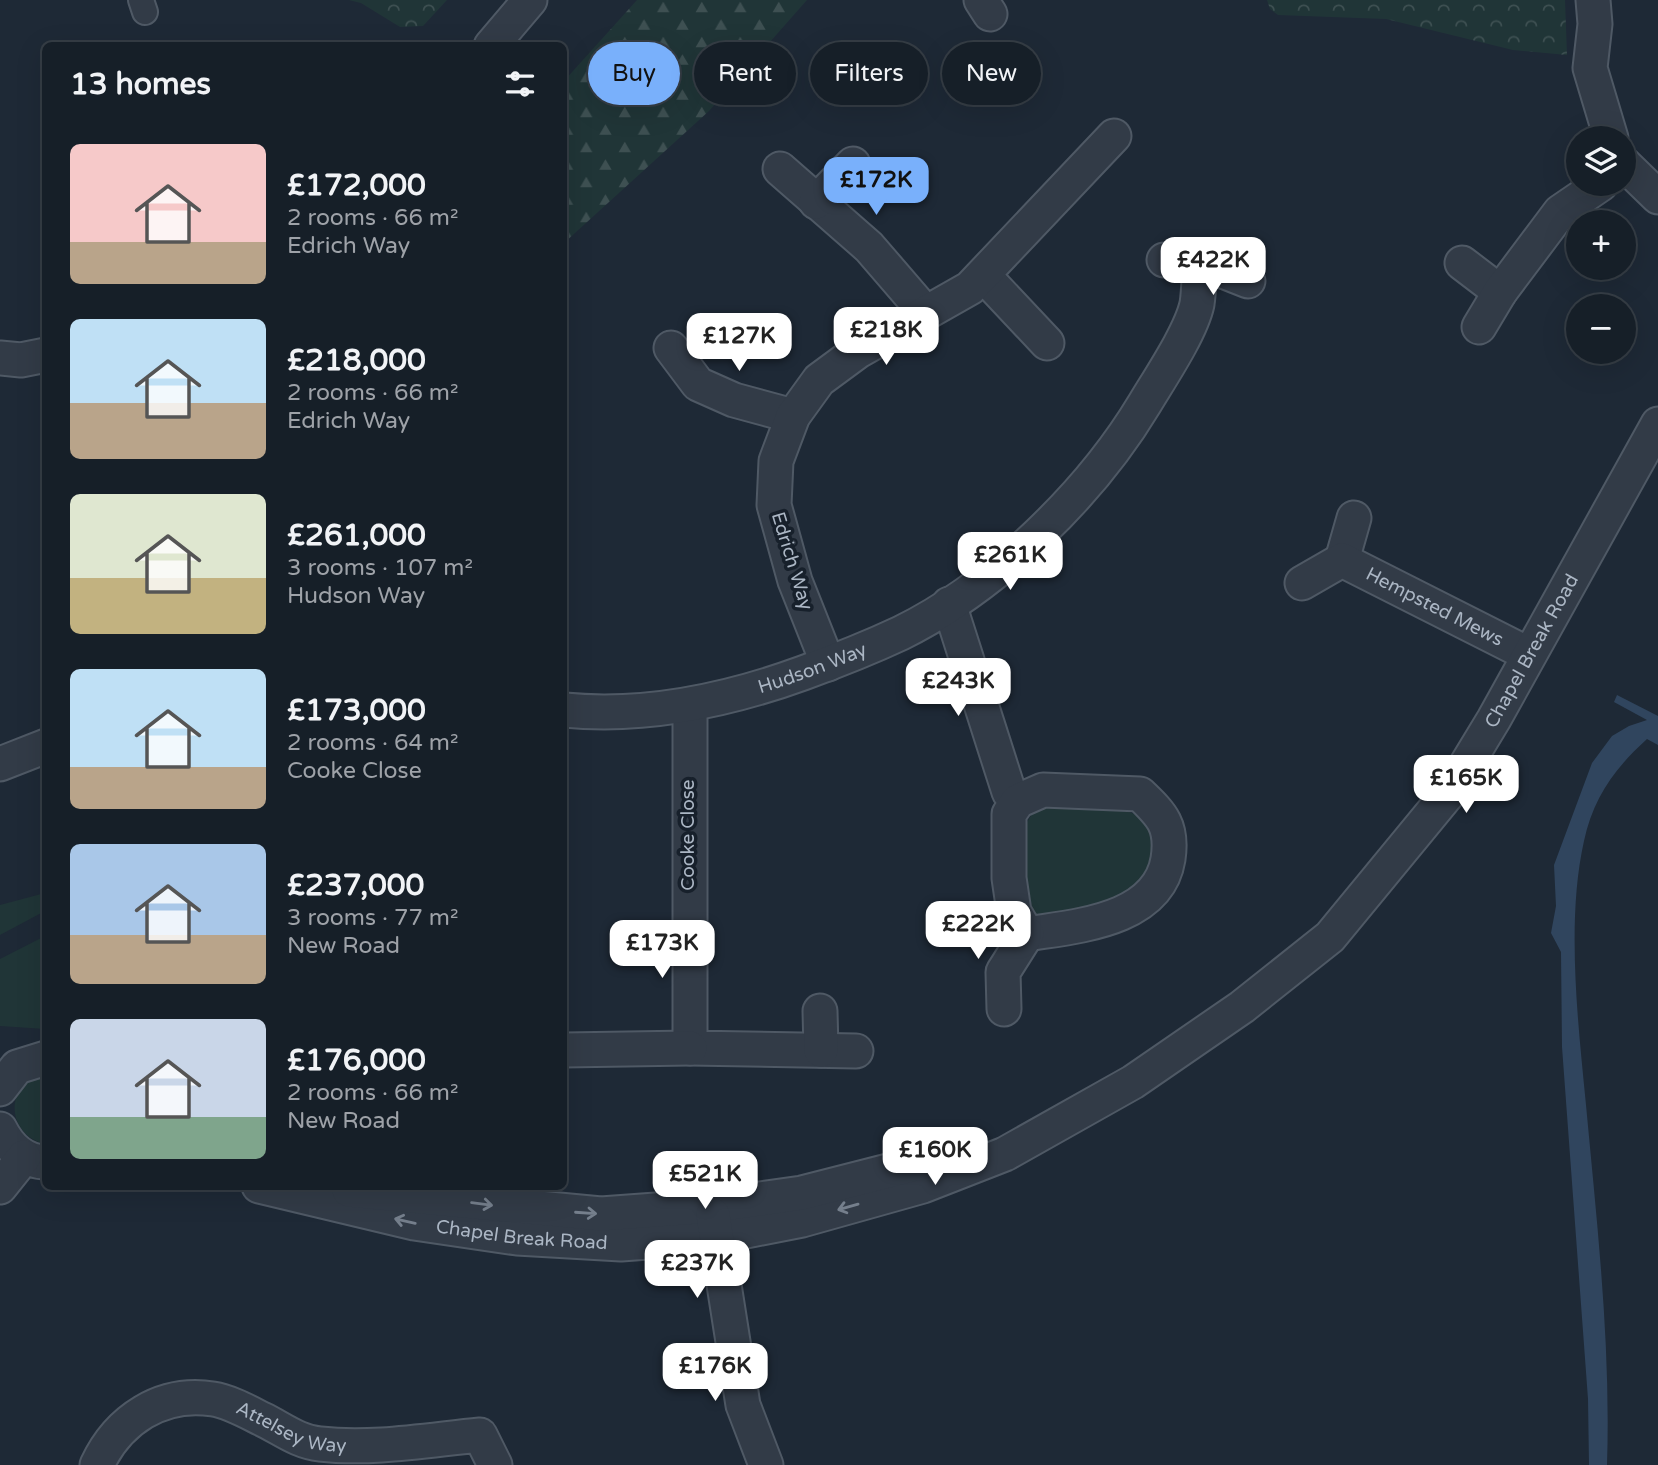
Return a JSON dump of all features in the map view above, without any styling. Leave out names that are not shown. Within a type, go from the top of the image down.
[{"type":"street","points":[[494,42],[530,0]]},
{"type":"street","points":[[1593,0],[1595,24],[1590,68],[1606,126]]},
{"type":"street","name":"Edrich Way","points":[[828,664],[795,581],[774,505],[776,461],[793,416],[819,380],[857,352],[970,288],[984,276],[1114,136]]},
{"type":"street","points":[[816,202],[853,164]]},
{"type":"street","points":[[780,169],[869,247],[925,312]]},
{"type":"street","points":[[1636,179],[1658,197]]},
{"type":"street","points":[[1479,327],[1500,292],[1560,212],[1579,196]]},
{"type":"street","points":[[1164,260],[1200,262],[1248,281]]},
{"type":"street","name":"Hudson Way","points":[[567,710],[647,709],[690,705],[751,692],[902,633],[950,604],[1030,543],[1080,492],[1127,434],[1166,368],[1196,306],[1200,262]]},
{"type":"street","points":[[1462,264],[1500,292]]},
{"type":"street","points":[[984,276],[1047,342]]},
{"type":"street","points":[[671,348],[698,384],[734,400],[793,416]]},
{"type":"street","points":[[0,359],[21,360],[42,356]]},
{"type":"street","name":"Chapel Break Road","points":[[358,1190],[601,1214],[714,1222],[802,1220],[923,1186],[1004,1154],[1133,1082],[1242,1007],[1330,937],[1451,790],[1494,719],[1658,424]]},
{"type":"street","name":"Hempsted Mews","points":[[1302,583],[1342,560],[1354,518]]},
{"type":"street","name":"Hempsted Mews","points":[[1342,560],[1528,654]]},
{"type":"street","points":[[950,604],[1009,792],[1018,801]]},
{"type":"street","name":"Cooke Close","points":[[690,705],[690,1048]]},
{"type":"street","points":[[0,764],[42,748]]},
{"type":"street","points":[[1004,1009],[1003,972],[1027,934],[1091,923],[1123,912],[1147,897],[1166,872],[1171,842],[1163,817],[1140,794],[1043,790],[1018,801],[1009,814],[1009,878],[1014,912],[1027,934]]},
{"type":"street","points":[[820,1011],[821,1050]]},
{"type":"street","points":[[567,1050],[690,1048],[856,1051]]},
{"type":"street","points":[[0,1087],[18,1066],[42,1059]]},
{"type":"street","points":[[0,1129],[8,1144],[34,1160],[0,1187]]},
{"type":"street","name":"Chapel Break Road","points":[[276,1190],[414,1223],[517,1238],[621,1244],[714,1222]]},
{"type":"street","points":[[714,1222],[743,1405],[766,1465]]},
{"type":"street","name":"Attelsey Way","points":[[97,1465],[108,1441],[134,1416],[172,1401],[213,1399],[263,1419],[286,1434],[317,1444],[352,1446],[480,1435],[495,1465]]},
{"type":"green space","points":[[349,0],[447,0],[423,26],[400,27],[361,3]]},
{"type":"green space","points":[[637,0],[807,0],[770,42],[694,42],[694,105],[714,105],[567,240],[567,78],[588,54],[588,105],[680,105],[680,42],[599,42]]},
{"type":"green space","points":[[1267,0],[1565,0],[1567,55],[1513,50],[1386,19],[1278,15],[1270,9]]},
{"type":"green space","points":[[1047,806],[1101,806],[1119,809],[1135,814],[1147,823],[1154,837],[1154,857],[1150,870],[1139,887],[1115,903],[1094,908],[1038,916],[1024,905],[1022,830],[1032,814]]},
{"type":"green space","points":[[42,894],[42,913],[0,935],[0,905]]},
{"type":"green space","points":[[42,938],[42,1029],[0,1026],[0,959]]},
{"type":"green space","points":[[42,1078],[42,1143],[32,1139],[22,1130],[15,1109],[16,1098],[22,1088]]},
{"type":"water","points":[[1617,695],[1658,716],[1658,745],[1647,739],[1615,773],[1599,797],[1588,825],[1579,872],[1575,972],[1599,1240],[1608,1420],[1607,1465],[1589,1465],[1588,1399],[1562,1047],[1561,952],[1551,933],[1556,906],[1554,865],[1592,763],[1612,736],[1647,720],[1614,702]]}]
